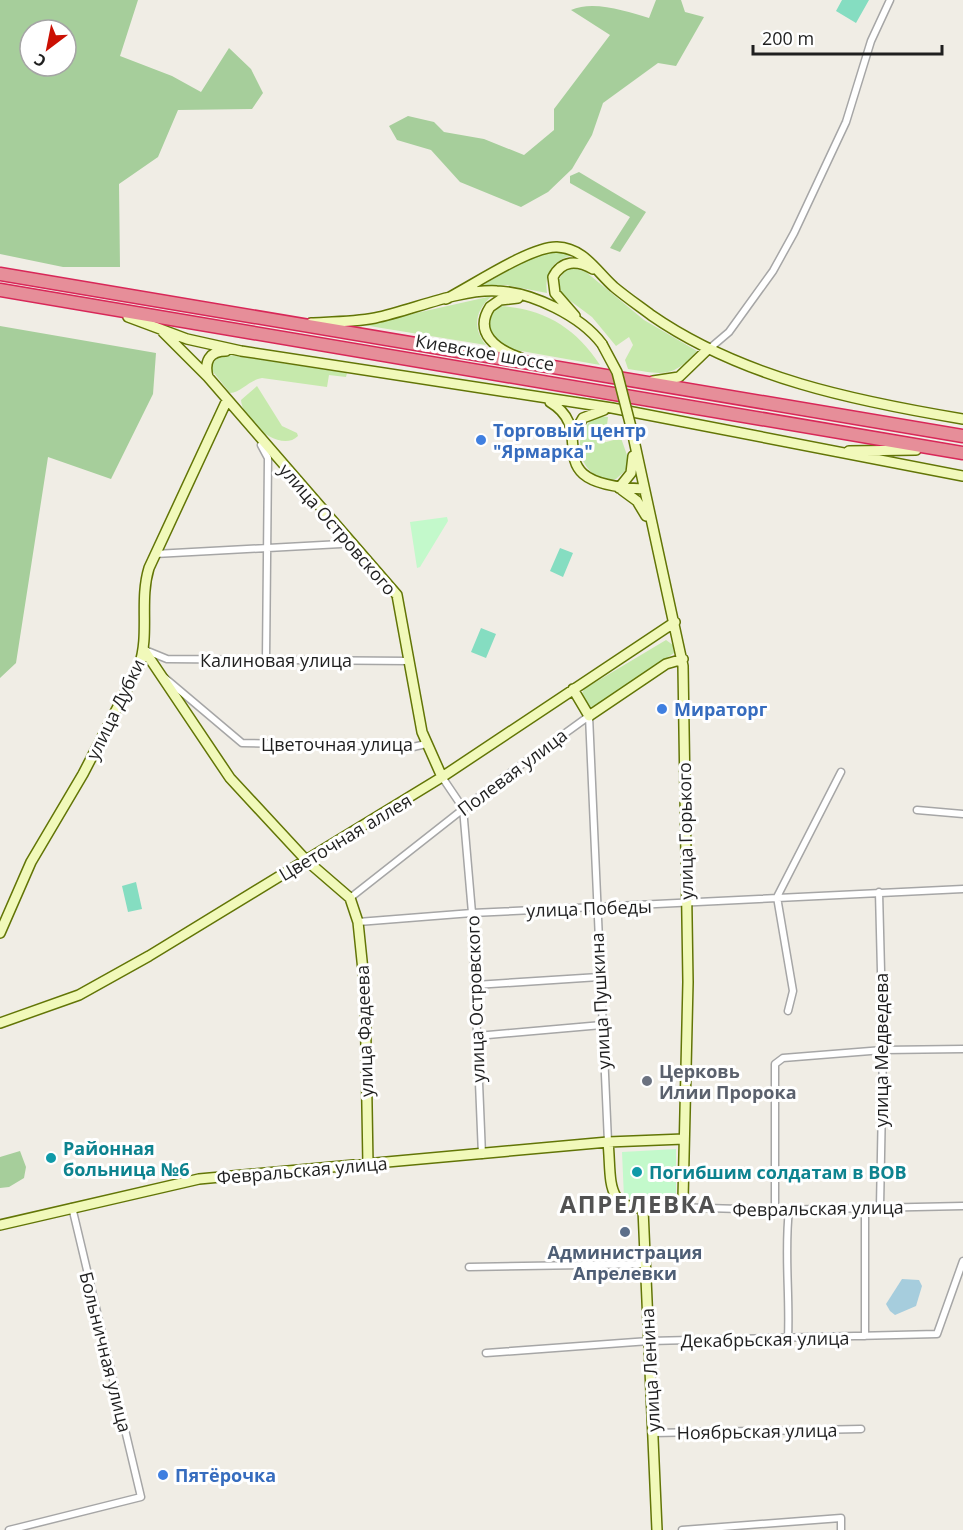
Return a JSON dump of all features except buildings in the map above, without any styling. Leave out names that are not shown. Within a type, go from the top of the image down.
[{"type":"highway","name":"Киевское шоссе","points":[[0,274],[534,362],[963,436]]},
{"type":"highway","name":"Киевское шоссе","points":[[0,290],[96,308],[378,352],[959,452]]},
{"type":"main road","points":[[446,299],[534,252],[557,247],[576,252],[586,258],[602,275],[651,315],[708,349],[753,369],[813,387],[907,409],[963,419]]},
{"type":"main road","points":[[602,275],[576,262],[563,265],[555,273],[553,285],[555,293],[578,321],[602,344],[617,372],[632,431],[651,526]]},
{"type":"main road","points":[[297,323],[366,320],[446,299],[494,291],[549,306],[578,321]]},
{"type":"main road","points":[[528,299],[497,301],[487,311],[483,326],[485,333],[500,349],[534,362]]},
{"type":"main road","points":[[96,308],[142,320],[187,339],[241,351],[612,408],[963,476]]},
{"type":"main road","points":[[159,328],[208,377],[227,400]]},
{"type":"main road","points":[[645,382],[679,377],[708,349]]},
{"type":"main road","points":[[208,377],[206,366],[211,355],[219,351],[241,351]]},
{"type":"main road","points":[[546,399],[564,413],[572,437],[574,458],[581,473],[597,484],[644,489]]},
{"type":"main road","name":"улица Островского","points":[[227,400],[397,595],[418,716],[426,744],[442,777]]},
{"type":"main road","name":"улица Дубки","points":[[0,933],[31,862],[83,774],[139,666],[144,650],[143,591],[154,554],[227,400]]},
{"type":"main road","points":[[572,437],[585,416],[612,408]]},
{"type":"main road","points":[[619,488],[632,470],[632,431]]},
{"type":"main road","points":[[831,452],[893,449],[959,452]]},
{"type":"main road","points":[[619,488],[637,501],[651,526]]},
{"type":"main road","name":"улица Горького","points":[[651,526],[682,659],[688,982],[684,1194],[674,1207]]},
{"type":"main road","name":"Цветочная аллея","points":[[0,1023],[79,995],[158,951],[442,777],[675,622]]},
{"type":"main road","points":[[144,650],[230,778],[306,860],[350,898]]},
{"type":"main road","name":"Полевая улица","points":[[589,716],[666,664],[682,659]]},
{"type":"main road","points":[[573,688],[589,716]]},
{"type":"main road","name":"улица Фадеева","points":[[350,898],[358,922],[365,990],[368,1165]]},
{"type":"main road","name":"Февральская улица","points":[[0,1225],[199,1179],[608,1142],[684,1139]]},
{"type":"main road","points":[[608,1142],[614,1194],[627,1208],[674,1207]]},
{"type":"main road","name":"улица Ленина","points":[[643,1209],[657,1530]]},
{"type":"street","points":[[708,349],[729,332],[773,272],[794,233],[846,122],[871,42],[890,0]]},
{"type":"street","points":[[266,447],[268,458],[266,660]]},
{"type":"street","points":[[154,554],[341,544]]},
{"type":"street","name":"Калиновая улица","points":[[144,650],[167,659],[410,661]]},
{"type":"street","name":"Цветочная улица","points":[[164,678],[242,743],[413,747],[426,744]]},
{"type":"street","name":"Полевая улица","points":[[350,898],[463,808],[589,716]]},
{"type":"street","name":"улица Пушкина","points":[[589,716],[608,1142]]},
{"type":"street","points":[[788,1011],[793,991],[777,897],[842,772]]},
{"type":"street","points":[[442,777],[463,808]]},
{"type":"street","name":"улица Островского","points":[[463,808],[472,913],[482,1155]]},
{"type":"street","points":[[917,810],[963,814]]},
{"type":"street","name":"улица Победы","points":[[358,922],[472,913],[963,889]]},
{"type":"street","name":"улица Медведева","points":[[879,892],[883,1050],[880,1207]]},
{"type":"street","points":[[475,985],[599,977]]},
{"type":"street","points":[[477,1036],[602,1025]]},
{"type":"street","points":[[775,1210],[775,1065],[783,1058],[883,1050],[963,1049]]},
{"type":"street","name":"Февральская улица","points":[[674,1207],[789,1210],[963,1206]]},
{"type":"street","name":"Больничная улица","points":[[9,1530],[141,1497],[72,1207]]},
{"type":"street","points":[[865,1208],[865,1336]]},
{"type":"street","points":[[788,1338],[790,1298],[786,1236],[789,1210]]},
{"type":"street","name":"Декабрьская улица","points":[[486,1353],[649,1341],[938,1334],[963,1261]]},
{"type":"street","points":[[469,1267],[646,1264]]},
{"type":"street","name":"Ноябрьская улица","points":[[653,1433],[861,1429]]},
{"type":"street","points":[[682,1530],[841,1518],[841,1530]]},
{"type":"green space","points":[[0,0],[138,0],[120,56],[172,76],[201,92],[229,48],[251,69],[263,93],[252,109],[178,110],[158,157],[119,184],[120,267],[63,267],[0,254]]},
{"type":"green space","points":[[656,0],[681,0],[685,12],[704,17],[676,66],[658,63],[603,103],[592,135],[572,169],[548,192],[521,207],[460,182],[431,150],[397,140],[389,126],[408,116],[434,122],[444,132],[484,139],[524,155],[554,130],[554,109],[610,35],[571,10],[599,6],[649,18]]},
{"type":"green space","points":[[842,0],[869,0],[856,23],[836,11]]},
{"type":"green space","points":[[579,172],[646,212],[620,252],[610,248],[630,217],[570,183],[570,176]]},
{"type":"green space","points":[[555,251],[574,255],[561,260],[552,268],[547,279],[547,293],[506,285],[476,289],[528,259]]},
{"type":"green space","points":[[573,268],[586,272],[644,320],[697,351],[681,366],[666,372],[628,369],[625,360],[633,345],[629,337],[616,346],[592,317],[561,294],[559,279],[565,271]]},
{"type":"green space","points":[[492,296],[482,307],[477,319],[479,332],[486,345],[363,325]]},
{"type":"green space","points":[[499,306],[530,311],[557,322],[580,340],[600,365],[510,349],[490,336],[491,315]]},
{"type":"green space","points":[[0,326],[156,353],[153,394],[111,479],[48,457],[16,663],[0,678]]},
{"type":"green space","points":[[219,355],[347,373],[346,377],[329,375],[327,387],[262,378],[230,393],[210,368]]},
{"type":"green space","points":[[257,386],[282,426],[297,433],[298,436],[282,441],[272,438],[248,417],[241,400]]},
{"type":"green space","points":[[597,416],[608,417],[606,433],[600,433],[598,440],[606,442],[621,438],[628,458],[627,469],[616,479],[604,479],[594,474],[582,457],[581,435],[587,425]]},
{"type":"green space","points":[[447,517],[448,521],[420,567],[417,568],[410,522]]},
{"type":"green space","points":[[560,548],[573,553],[563,577],[550,571]]},
{"type":"green space","points":[[481,628],[496,634],[486,658],[471,652]]},
{"type":"green space","points":[[666,640],[673,645],[674,653],[597,706],[590,707],[582,694],[584,689]]},
{"type":"green space","points":[[136,882],[142,909],[128,912],[122,886]]},
{"type":"green space","points":[[676,1149],[676,1197],[624,1198],[622,1152]]},
{"type":"green space","points":[[20,1151],[26,1167],[24,1178],[9,1187],[0,1188],[0,1157]]},
{"type":"water","points":[[902,1279],[919,1280],[922,1286],[916,1306],[895,1315],[886,1304]]},
{"type":"place","name":"Торговый центр \"Ярмарка\"","points":[[481,440]]},
{"type":"place","name":"Мираторг","points":[[662,709]]},
{"type":"place","name":"Церковь Илии Пророка","points":[[647,1081]]},
{"type":"place","name":"Районная больница №6","points":[[51,1158]]},
{"type":"place","name":"Погибшим солдатам в ВОВ","points":[[637,1172]]},
{"type":"place","name":"Администрация Апрелевки","points":[[625,1232]]},
{"type":"place","name":"Пятёрочка","points":[[163,1475]]},
{"type":"district","name":"АПРЕЛЕВКА","points":[[638,1203]]}]
